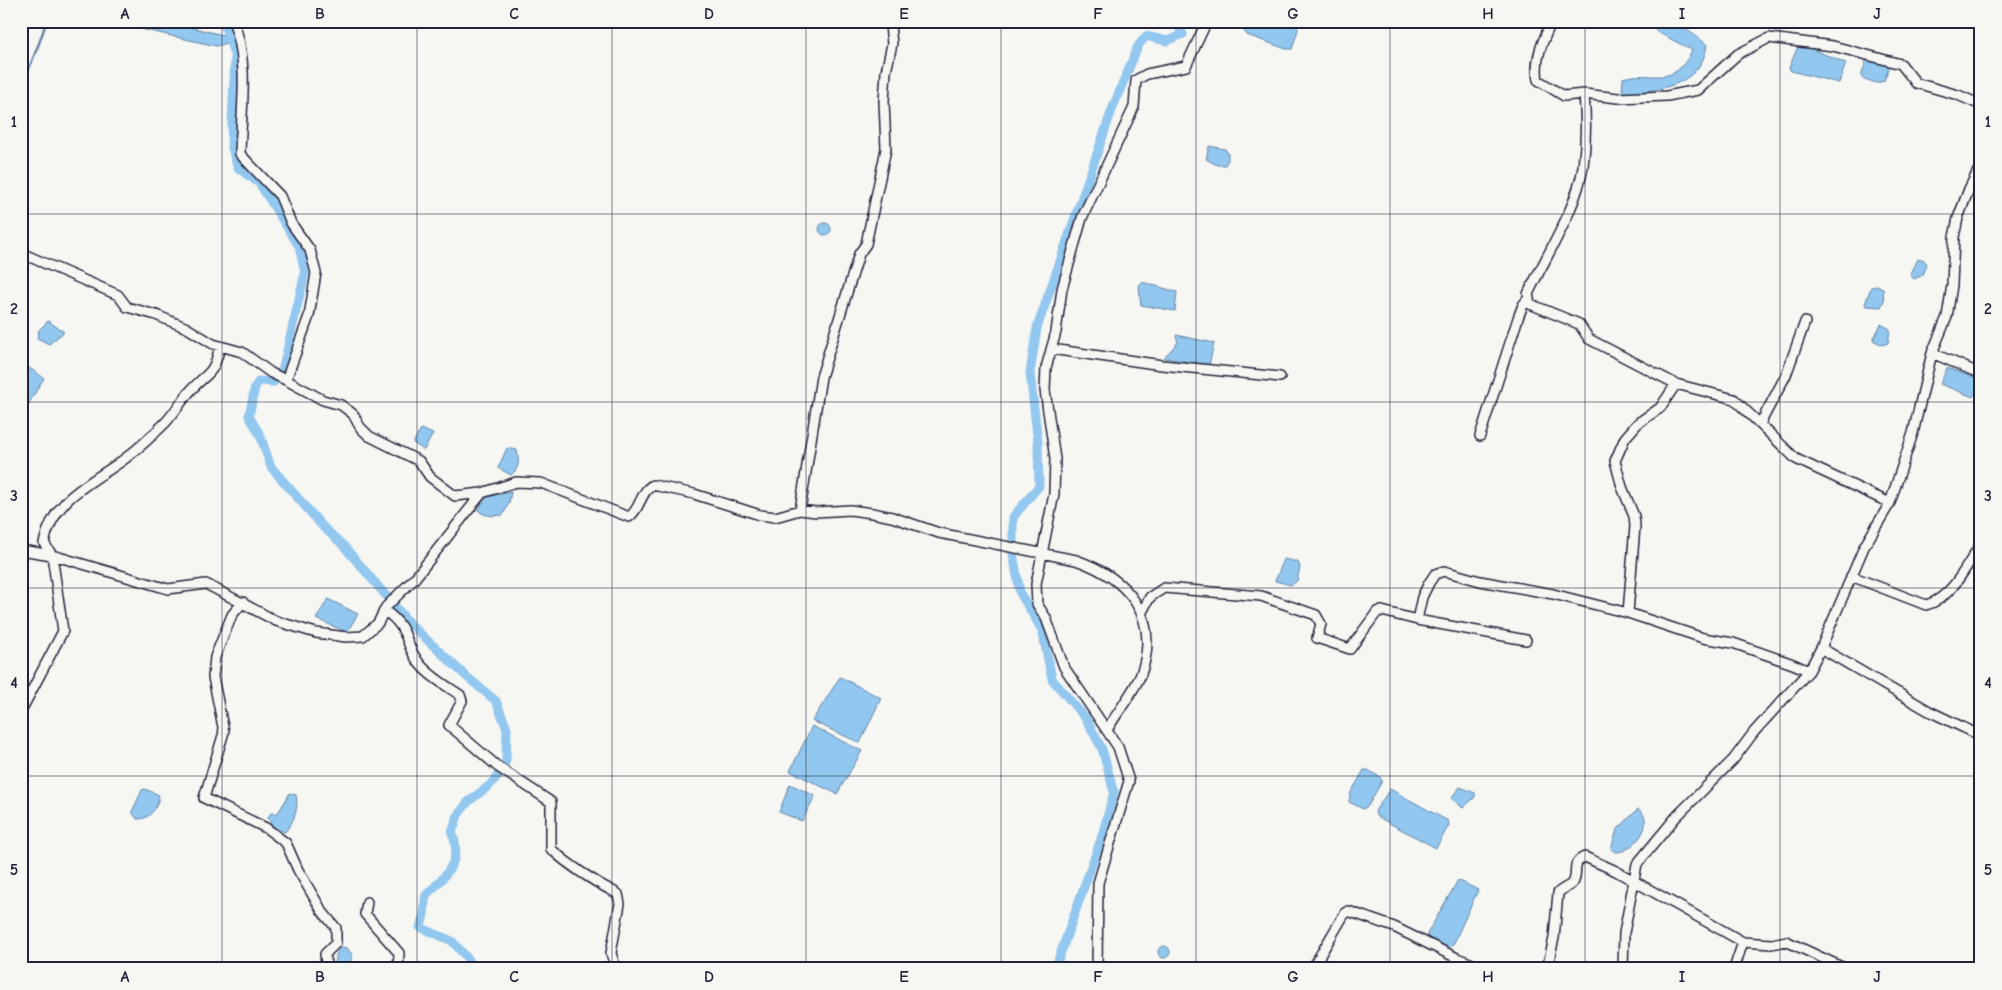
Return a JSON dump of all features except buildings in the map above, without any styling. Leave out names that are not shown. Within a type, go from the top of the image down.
[{"type":"street","points":[[233,21],[241,39],[243,93],[240,154],[280,196],[291,223],[310,250],[316,273],[309,316],[286,380]]},
{"type":"street","points":[[800,510],[821,377],[859,254],[866,244],[886,149],[885,91],[892,44],[888,21]]},
{"type":"street","points":[[1097,969],[1098,883],[1129,781],[1118,747],[1064,667],[1046,618],[1037,604],[1036,584],[1054,494],[1054,459],[1045,390],[1046,368],[1062,289],[1082,218],[1134,108],[1136,80],[1147,74],[1186,66],[1207,21]]},
{"type":"street","points":[[1552,21],[1540,49],[1536,70],[1538,80],[1564,96],[1584,94],[1618,98],[1667,96],[1698,90],[1738,54],[1769,38],[1833,46],[1901,64],[1916,83],[1981,104]]},
{"type":"street","points":[[1480,436],[1523,305],[1528,299],[1528,294],[1555,241],[1580,180],[1583,166],[1586,111],[1584,94]]},
{"type":"street","points":[[1622,969],[1624,933],[1637,864],[1676,818],[1734,760],[1754,732],[1808,672],[1821,648],[1864,547],[1890,503],[1913,433],[1932,353],[1947,317],[1952,284],[1954,238],[1958,218],[1981,165]]},
{"type":"street","points":[[21,253],[118,295],[127,307],[156,315],[220,346],[242,352],[271,373],[323,400],[341,405],[353,414],[360,427],[369,436],[419,460],[430,477],[455,496],[482,493],[516,482],[541,483],[629,517],[634,514],[647,488],[653,485],[694,494],[760,515],[775,517],[800,510],[816,512],[850,510],[872,512],[939,533],[1000,547],[1042,552],[1085,563],[1110,576],[1126,589],[1142,612],[1146,640],[1140,674],[1107,730]]},
{"type":"street","points":[[1528,299],[1536,307],[1579,324],[1589,339],[1676,384],[1734,399],[1796,459],[1890,503]]},
{"type":"street","points":[[1760,424],[1793,359],[1805,322]]},
{"type":"street","points":[[21,711],[64,631],[52,555],[44,543],[51,520],[72,495],[88,482],[114,467],[166,422],[192,389],[209,375],[215,365],[220,346]]},
{"type":"street","points":[[1051,349],[1162,365],[1280,377]]},
{"type":"street","points":[[1932,353],[1981,374]]},
{"type":"street","points":[[1628,613],[1634,516],[1622,487],[1615,461],[1625,438],[1638,423],[1660,408],[1676,384]]},
{"type":"street","points":[[21,550],[52,555],[168,589],[206,584],[276,621],[316,633],[346,637],[363,636],[378,623],[386,606],[415,578],[482,493]]},
{"type":"street","points":[[1851,576],[1926,605],[1935,603],[1959,579],[1981,544]]},
{"type":"street","points":[[1417,620],[1422,597],[1429,583],[1435,574],[1444,571],[1480,581],[1553,594],[1628,613],[1703,638],[1733,643],[1786,661],[1808,672]]},
{"type":"street","points":[[1142,612],[1150,596],[1164,588],[1261,596],[1316,615],[1321,624],[1317,638],[1350,649],[1377,612],[1382,611],[1417,620],[1526,640]]},
{"type":"street","points":[[243,602],[232,615],[215,657],[213,677],[224,732],[204,798],[266,828],[286,843],[298,870],[322,911],[336,928],[336,943],[325,954],[326,965],[330,969]]},
{"type":"street","points":[[385,611],[396,618],[405,631],[419,663],[460,695],[462,701],[448,725],[498,767],[551,802],[553,808],[550,828],[551,849],[567,864],[618,894],[620,904],[611,953],[616,969]]},
{"type":"street","points":[[1821,648],[1929,711],[1981,736]]},
{"type":"street","points":[[1547,969],[1554,938],[1558,893],[1571,885],[1575,879],[1575,864],[1585,857],[1634,881],[1743,942],[1772,944],[1786,941],[1846,969]]},
{"type":"street","points":[[367,902],[364,914],[399,953],[398,969]]},
{"type":"street","points":[[1312,969],[1348,911],[1394,927],[1457,958],[1486,969]]},
{"type":"street","points":[[1734,969],[1743,942]]},
{"type":"water","points":[[135,21],[164,21],[223,35],[228,43],[216,46],[141,29],[135,26]]},
{"type":"water","points":[[1246,21],[1289,21],[1297,26],[1298,30],[1292,49],[1286,49],[1247,35],[1244,31]]},
{"type":"water","points":[[1650,21],[1673,24],[1694,34],[1707,45],[1703,59],[1696,70],[1687,78],[1675,84],[1649,91],[1622,93],[1623,78],[1669,75],[1685,63],[1692,50],[1657,32]]},
{"type":"water","points":[[1799,44],[1846,63],[1839,83],[1791,71],[1789,68]]},
{"type":"water","points":[[1868,56],[1890,64],[1884,81],[1876,83],[1863,79],[1861,76]]},
{"type":"water","points":[[1209,146],[1225,149],[1228,153],[1228,160],[1225,165],[1217,165],[1206,159]]},
{"type":"water","points":[[827,223],[830,224],[830,234],[823,235],[820,234],[819,227],[820,224]]},
{"type":"water","points":[[1918,259],[1923,259],[1927,264],[1923,275],[1914,279],[1910,275]]},
{"type":"water","points":[[1142,282],[1177,292],[1175,311],[1141,305],[1139,286]]},
{"type":"water","points":[[1877,286],[1883,289],[1884,301],[1881,307],[1866,306],[1871,287]]},
{"type":"water","points":[[48,321],[64,332],[49,344],[37,338],[39,330]]},
{"type":"water","points":[[1881,324],[1890,329],[1888,343],[1882,345],[1873,340]]},
{"type":"water","points":[[1176,335],[1214,343],[1209,365],[1164,358],[1178,342]]},
{"type":"water","points":[[22,363],[44,378],[26,408],[21,405]]},
{"type":"water","points":[[1947,368],[1980,380],[1981,384],[1973,397],[1940,384]]},
{"type":"water","points":[[421,429],[433,434],[424,450],[413,443]]},
{"type":"water","points":[[507,448],[517,450],[518,454],[517,467],[511,475],[498,468]]},
{"type":"water","points":[[511,492],[509,503],[503,515],[486,515],[478,510],[487,497]]},
{"type":"water","points":[[1284,559],[1298,562],[1300,567],[1297,581],[1291,585],[1275,581]]},
{"type":"water","points":[[328,599],[358,614],[347,632],[316,619]]},
{"type":"water","points":[[840,677],[881,698],[860,743],[812,721]]},
{"type":"water","points":[[812,726],[862,751],[837,794],[790,771]]},
{"type":"water","points":[[1364,770],[1368,770],[1380,777],[1382,781],[1368,806],[1363,809],[1349,802],[1350,794]]},
{"type":"water","points":[[790,784],[815,796],[802,821],[779,812]]},
{"type":"water","points":[[1460,787],[1475,793],[1475,797],[1463,808],[1451,798]]},
{"type":"water","points":[[145,789],[159,795],[158,800],[153,812],[142,819],[137,819],[132,812],[142,790]]},
{"type":"water","points":[[1390,789],[1448,821],[1449,825],[1436,848],[1376,816],[1375,811]]},
{"type":"water","points":[[290,793],[296,795],[296,810],[291,824],[285,832],[275,828],[268,817],[271,813],[278,813]]},
{"type":"water","points":[[1638,809],[1645,821],[1641,836],[1629,848],[1616,852],[1611,849],[1617,830]]},
{"type":"water","points":[[1458,880],[1478,890],[1453,945],[1448,948],[1428,938],[1427,934]]},
{"type":"water","points":[[1162,946],[1166,946],[1170,952],[1166,958],[1162,958],[1158,954],[1158,950]]},
{"type":"water","points":[[342,947],[347,948],[353,956],[346,969],[336,965],[336,955]]},
{"type":"waterway","points":[[21,97],[46,21]]},
{"type":"waterway","points":[[223,21],[235,57],[231,145],[238,168],[259,183],[299,246],[305,273],[282,372]]},
{"type":"waterway","points":[[1055,969],[1102,836],[1114,792],[1102,749],[1086,719],[1052,679],[1042,630],[1020,593],[1013,553],[1013,517],[1039,486],[1038,443],[1030,373],[1037,328],[1113,107],[1138,46],[1146,36],[1167,41],[1183,34],[1174,21]]},
{"type":"waterway","points":[[274,382],[259,381],[255,387],[249,416],[260,435],[271,467],[324,528],[342,544],[411,625],[496,701],[507,729],[506,760],[503,769],[490,785],[468,802],[458,815],[452,833],[456,851],[454,860],[445,875],[426,895],[420,927],[452,941],[468,959],[467,969]]}]
